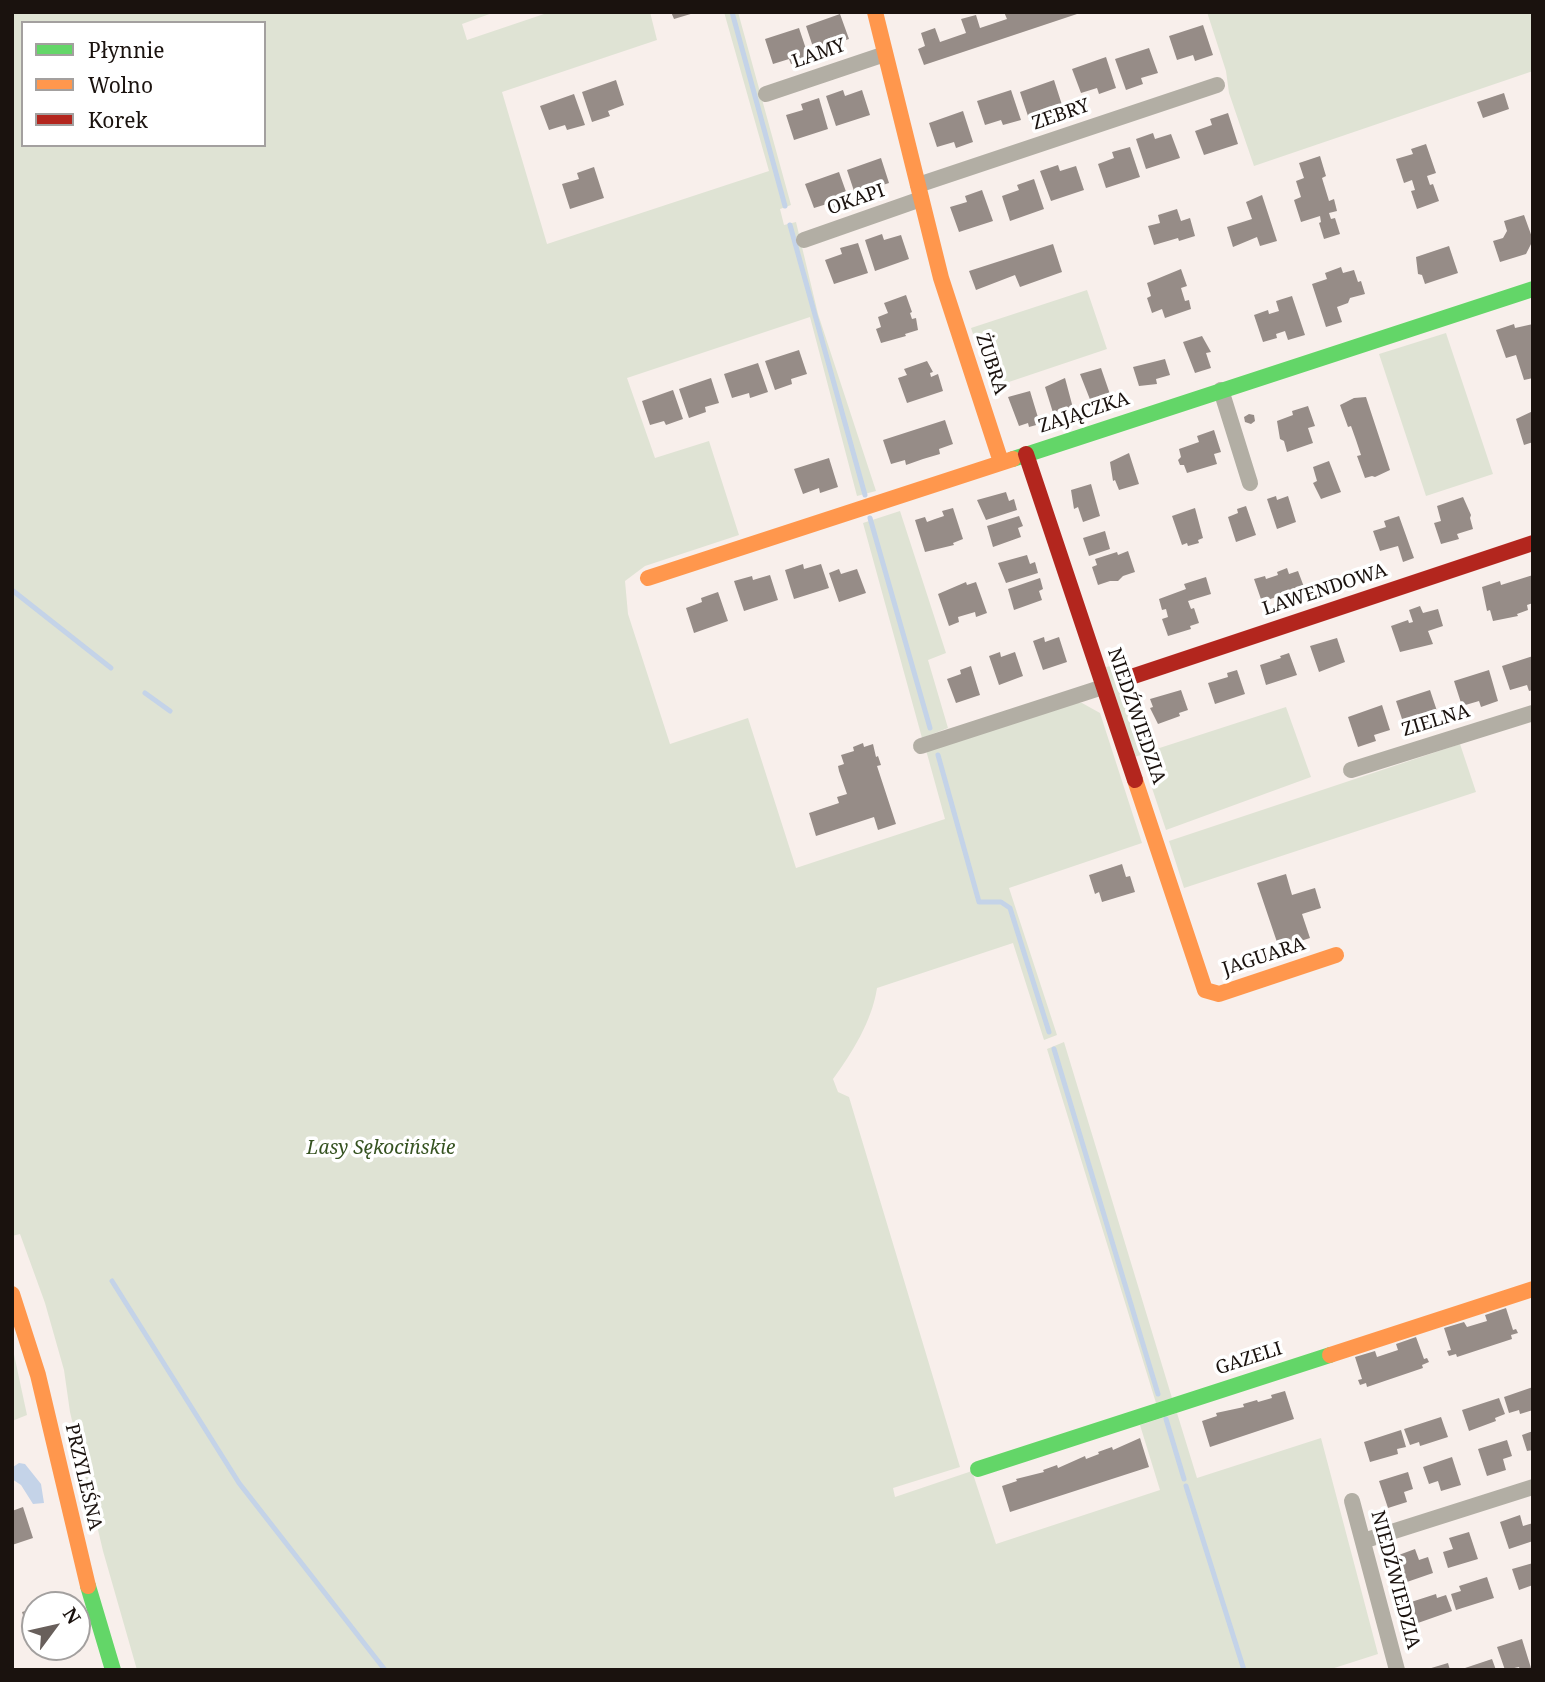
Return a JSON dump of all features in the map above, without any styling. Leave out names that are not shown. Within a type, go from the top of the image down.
[{"type":"street","points":[[875,12],[920,192]]},
{"type":"street","name":"LAMY","points":[[766,94],[885,54]]},
{"type":"street","name":"ZEBRY","points":[[920,192],[1217,85]]},
{"type":"street","name":"OKAPI","points":[[804,240],[920,192]]},
{"type":"street","name":"ŻUBRA","points":[[920,192],[941,278],[1001,462]]},
{"type":"street","name":"ZAJĄCZKA","points":[[648,578],[1533,289]]},
{"type":"street","points":[[1221,390],[1251,483]]},
{"type":"street","name":"NIEDŹWIEDZIA","points":[[1026,454],[1205,990]]},
{"type":"street","name":"LAWENDOWA","points":[[1131,677],[1533,543]]},
{"type":"street","points":[[921,746],[1103,687]]},
{"type":"street","name":"ZIELNA","points":[[1351,770],[1533,713]]},
{"type":"street","name":"JAGUARA","points":[[1205,990],[1219,994],[1336,955]]},
{"type":"street","name":"GAZELI","points":[[978,1469],[1533,1289]]},
{"type":"street","name":"PRZYLEŚNA","points":[[12,1294],[38,1374],[82,1567],[113,1670]]},
{"type":"street","points":[[1363,1541],[1533,1487]]},
{"type":"street","name":"NIEDŹWIEDZIA","points":[[1352,1501],[1397,1670]]},
{"type":"green space","name":"Lasy Sękocińskie","points":[[12,12],[495,12],[462,24],[467,40],[550,12],[650,12],[657,40],[502,92],[547,244],[769,171],[724,12],[738,12],[791,205],[780,209],[784,225],[796,222],[818,314],[876,491],[857,496],[810,317],[627,378],[655,458],[709,441],[739,535],[645,566],[625,581],[628,614],[670,744],[748,718],[796,868],[945,819],[926,750],[1074,703],[1082,703],[1100,713],[1142,843],[1009,888],[1057,1035],[1044,1040],[1013,943],[877,988],[871,1012],[860,1036],[833,1079],[838,1092],[849,1097],[960,1467],[893,1488],[895,1497],[972,1471],[996,1544],[1160,1490],[1140,1425],[1177,1413],[1197,1478],[1321,1438],[1378,1654],[1328,1670],[137,1670],[103,1551],[70,1412],[64,1370],[45,1303],[20,1234],[12,1236]]},
{"type":"green space","points":[[1207,12],[1533,12],[1533,71],[1254,166],[1229,93],[1226,71]]},
{"type":"green space","points":[[1087,290],[1107,349],[991,388],[971,328]]},
{"type":"green space","points":[[1446,333],[1493,474],[1426,496],[1379,354]]},
{"type":"green space","points":[[900,511],[946,653],[928,660],[948,728],[922,738],[863,523]]},
{"type":"green space","points":[[1110,666],[1126,669],[1132,688],[1124,704],[1141,754],[1286,707],[1311,777],[1166,830],[1141,755],[1134,757],[1103,668]]},
{"type":"green space","points":[[1460,744],[1476,792],[1184,888],[1169,841]]},
{"type":"green space","points":[[1064,1042],[1172,1398],[1156,1403],[1047,1049]]},
{"type":"green space","points":[[12,1345],[27,1415],[12,1421]]},
{"type":"water","points":[[19,1463],[25,1464],[41,1484],[44,1503],[33,1504],[21,1485],[12,1479],[13,1467]]},
{"type":"building","points":[[671,12],[694,12],[694,13],[674,19]]},
{"type":"building","points":[[1004,12],[1080,13],[924,65],[918,49],[925,46],[921,33],[935,28],[940,42],[966,33],[961,19],[976,15],[980,28],[1007,19]]},
{"type":"building","points":[[840,14],[849,39],[832,44],[834,50],[816,56],[806,26]]},
{"type":"building","points":[[1203,25],[1213,55],[1195,61],[1193,55],[1177,60],[1169,36]]},
{"type":"building","points":[[799,28],[809,58],[791,64],[789,59],[773,64],[765,39]]},
{"type":"building","points":[[1149,48],[1158,73],[1141,78],[1143,84],[1126,90],[1115,59]]},
{"type":"building","points":[[1106,57],[1116,88],[1099,94],[1097,88],[1081,93],[1072,69]]},
{"type":"building","points":[[616,80],[624,105],[608,111],[610,116],[592,122],[582,92]]},
{"type":"building","points":[[1054,80],[1062,105],[1045,110],[1047,116],[1030,122],[1020,92]]},
{"type":"building","points":[[843,90],[845,96],[862,90],[870,115],[836,126],[826,96]]},
{"type":"building","points":[[1011,90],[1021,120],[1003,125],[1001,120],[985,125],[977,101]]},
{"type":"building","points":[[1504,93],[1509,109],[1483,118],[1477,102]]},
{"type":"building","points":[[574,94],[585,125],[567,130],[565,125],[549,130],[540,106]]},
{"type":"building","points":[[819,98],[828,129],[794,140],[786,115],[803,110],[801,104]]},
{"type":"building","points":[[963,111],[973,142],[956,148],[954,142],[937,147],[929,123]]},
{"type":"building","points":[[1228,113],[1238,144],[1204,155],[1195,131],[1212,125],[1210,119]]},
{"type":"building","points":[[1153,133],[1155,139],[1171,134],[1180,158],[1146,169],[1136,139]]},
{"type":"building","points":[[1426,144],[1436,173],[1427,176],[1439,201],[1417,209],[1411,191],[1415,190],[1412,180],[1404,183],[1396,159],[1413,154],[1411,149]]},
{"type":"building","points":[[1130,147],[1140,177],[1106,188],[1098,164],[1114,158],[1112,152]]},
{"type":"building","points":[[1320,156],[1326,176],[1322,178],[1329,201],[1334,199],[1337,211],[1329,213],[1331,219],[1335,218],[1340,234],[1324,239],[1319,223],[1320,216],[1301,222],[1294,200],[1301,197],[1296,181],[1304,178],[1299,163]]},
{"type":"building","points":[[881,158],[889,183],[873,188],[875,194],[857,200],[847,170]]},
{"type":"building","points":[[1058,165],[1060,171],[1076,166],[1084,190],[1051,201],[1040,171]]},
{"type":"building","points":[[594,167],[604,198],[570,209],[562,184],[579,179],[577,173]]},
{"type":"building","points":[[839,172],[850,203],[832,208],[830,203],[814,208],[805,184]]},
{"type":"building","points":[[1034,179],[1044,209],[1010,221],[1002,196],[1019,190],[1017,185]]},
{"type":"building","points":[[982,190],[993,221],[959,232],[950,207],[967,202],[965,196]]},
{"type":"building","points":[[1262,195],[1277,241],[1260,246],[1257,237],[1233,247],[1227,227],[1252,219],[1246,202]]},
{"type":"building","points":[[1177,209],[1181,221],[1190,218],[1195,236],[1154,245],[1148,226],[1160,223],[1158,215]]},
{"type":"building","points":[[1524,215],[1533,240],[1526,254],[1500,262],[1493,241],[1503,238],[1507,231],[1504,221]]},
{"type":"building","points":[[882,234],[884,240],[901,235],[909,259],[875,271],[865,240]]},
{"type":"building","points":[[858,243],[868,273],[834,284],[825,260],[842,254],[840,248]]},
{"type":"building","points":[[1053,244],[1062,272],[1020,287],[1015,275],[976,290],[969,271]]},
{"type":"building","points":[[1449,246],[1458,273],[1425,284],[1422,275],[1418,274],[1416,257]]},
{"type":"building","points":[[1341,267],[1343,273],[1354,270],[1365,294],[1350,298],[1348,303],[1337,307],[1342,322],[1326,327],[1312,284],[1327,279],[1325,273]]},
{"type":"building","points":[[1181,269],[1187,286],[1181,288],[1191,309],[1165,318],[1162,309],[1152,313],[1147,298],[1151,296],[1147,283]]},
{"type":"building","points":[[906,295],[912,319],[916,318],[918,330],[881,343],[876,329],[881,327],[878,317],[888,313],[884,303]]},
{"type":"building","points":[[1292,296],[1305,335],[1288,340],[1285,331],[1276,334],[1277,338],[1263,342],[1254,315],[1268,310],[1269,314],[1279,311],[1276,301]]},
{"type":"building","points":[[1514,324],[1515,328],[1533,324],[1533,378],[1524,380],[1516,355],[1506,358],[1496,330]]},
{"type":"building","points":[[1202,336],[1211,352],[1206,353],[1211,368],[1195,373],[1183,342]]},
{"type":"building","points":[[799,350],[807,374],[791,379],[792,384],[775,390],[765,361]]},
{"type":"building","points":[[1165,359],[1170,375],[1156,379],[1157,384],[1139,386],[1133,367]]},
{"type":"building","points":[[927,361],[933,372],[930,373],[931,377],[938,374],[943,391],[907,403],[898,378],[907,375],[904,369]]},
{"type":"building","points":[[758,363],[768,392],[750,398],[749,393],[732,398],[724,374]]},
{"type":"building","points":[[1101,368],[1112,400],[1101,404],[1099,399],[1091,402],[1080,374]]},
{"type":"building","points":[[711,378],[719,403],[705,407],[706,412],[689,418],[679,389]]},
{"type":"building","points":[[1065,378],[1073,408],[1065,410],[1066,415],[1055,419],[1045,387]]},
{"type":"building","points":[[673,390],[683,419],[666,425],[664,421],[650,425],[642,401]]},
{"type":"building","points":[[1030,391],[1040,424],[1029,427],[1028,423],[1019,426],[1008,397]]},
{"type":"building","points":[[1366,397],[1390,470],[1365,478],[1357,456],[1361,455],[1356,440],[1340,405],[1354,398]]},
{"type":"building","points":[[1308,406],[1315,426],[1308,428],[1313,443],[1287,452],[1284,441],[1280,439],[1277,421],[1293,415],[1292,411]]},
{"type":"building","points":[[1533,411],[1533,442],[1524,445],[1516,419]]},
{"type":"building","points":[[1254,415],[1255,421],[1251,424],[1245,422],[1244,417]]},
{"type":"building","points":[[945,420],[953,444],[939,449],[940,454],[906,465],[905,460],[891,464],[883,440]]},
{"type":"building","points":[[1214,430],[1221,452],[1214,454],[1217,464],[1187,473],[1178,460],[1181,457],[1179,449],[1199,442],[1197,436]]},
{"type":"building","points":[[1129,453],[1139,484],[1119,490],[1115,480],[1113,481],[1110,462]]},
{"type":"building","points":[[829,458],[838,487],[820,493],[819,488],[803,494],[794,469]]},
{"type":"building","points":[[1329,461],[1341,492],[1321,499],[1313,483],[1317,481],[1313,467]]},
{"type":"building","points":[[1091,484],[1100,516],[1083,522],[1078,507],[1074,509],[1071,490]]},
{"type":"building","points":[[1006,492],[1009,501],[1014,499],[1017,510],[986,520],[977,500]]},
{"type":"building","points":[[1276,496],[1277,500],[1288,496],[1296,522],[1277,529],[1267,499]]},
{"type":"building","points":[[1463,497],[1471,515],[1473,529],[1457,534],[1459,539],[1441,544],[1434,523],[1441,521],[1437,506]]},
{"type":"building","points":[[1246,506],[1256,535],[1236,542],[1228,517],[1238,513],[1237,509]]},
{"type":"building","points":[[953,508],[963,539],[953,543],[954,545],[925,552],[915,520],[925,517],[927,522],[944,516],[942,511]]},
{"type":"building","points":[[1195,508],[1203,538],[1198,540],[1199,543],[1182,545],[1172,516]]},
{"type":"building","points":[[1019,516],[1023,526],[1018,528],[1021,537],[993,547],[987,526]]},
{"type":"building","points":[[1399,516],[1414,558],[1403,562],[1398,546],[1380,551],[1373,531],[1386,527],[1384,521]]},
{"type":"building","points":[[1105,531],[1110,549],[1089,556],[1083,538]]},
{"type":"building","points":[[1128,551],[1135,572],[1118,581],[1098,585],[1092,567],[1097,565],[1095,559]]},
{"type":"building","points":[[1027,555],[1030,564],[1035,562],[1038,573],[1006,583],[998,563]]},
{"type":"building","points":[[803,564],[804,569],[821,564],[829,588],[794,599],[785,570]]},
{"type":"building","points":[[1287,568],[1289,574],[1298,571],[1304,587],[1262,602],[1254,579],[1278,575],[1277,572]]},
{"type":"building","points":[[839,569],[841,574],[857,569],[866,593],[839,602],[829,573]]},
{"type":"building","points":[[770,575],[778,600],[744,611],[734,581],[752,576],[753,580]]},
{"type":"building","points":[[1533,575],[1533,603],[1527,605],[1528,610],[1517,614],[1518,616],[1493,621],[1490,610],[1487,611],[1482,587],[1500,581],[1501,585]]},
{"type":"building","points":[[1206,577],[1211,594],[1188,601],[1191,609],[1194,608],[1199,623],[1190,626],[1191,629],[1168,636],[1162,619],[1168,617],[1166,609],[1162,610],[1159,599],[1186,589],[1184,584]]},
{"type":"building","points":[[1040,578],[1043,589],[1039,591],[1042,600],[1014,610],[1008,589]]},
{"type":"building","points":[[966,582],[967,585],[976,582],[987,613],[976,617],[975,612],[958,617],[959,622],[949,626],[938,594]]},
{"type":"building","points":[[718,592],[728,621],[694,633],[686,608],[702,602],[701,598]]},
{"type":"building","points":[[1420,606],[1423,613],[1438,609],[1443,626],[1428,631],[1433,644],[1400,652],[1391,626],[1408,620],[1409,623],[1413,622],[1409,610]]},
{"type":"building","points":[[1044,637],[1045,642],[1059,637],[1067,662],[1043,670],[1033,641]]},
{"type":"building","points":[[1337,638],[1345,662],[1319,672],[1310,646]]},
{"type":"building","points":[[1000,652],[1001,657],[1015,652],[1023,676],[999,685],[989,656]]},
{"type":"building","points":[[1289,653],[1297,675],[1266,685],[1260,665]]},
{"type":"building","points":[[1533,656],[1533,690],[1529,691],[1527,685],[1510,690],[1502,666]]},
{"type":"building","points":[[971,666],[980,695],[956,703],[947,679],[961,674],[960,670]]},
{"type":"building","points":[[1237,670],[1245,694],[1215,704],[1208,683],[1228,677],[1227,673]]},
{"type":"building","points":[[1489,670],[1498,701],[1481,707],[1479,701],[1462,706],[1454,681]]},
{"type":"building","points":[[1181,690],[1188,710],[1158,724],[1150,708],[1153,707],[1150,699]]},
{"type":"building","points":[[1430,690],[1438,714],[1422,720],[1423,725],[1406,731],[1396,701]]},
{"type":"building","points":[[1382,705],[1390,730],[1374,735],[1376,741],[1358,747],[1348,717]]},
{"type":"building","points":[[863,743],[864,747],[873,744],[876,757],[878,756],[881,765],[877,766],[896,824],[878,830],[874,817],[816,836],[809,813],[839,803],[837,797],[847,794],[838,766],[844,764],[841,755],[854,751],[853,747]]},
{"type":"building","points":[[1122,864],[1126,877],[1130,876],[1135,892],[1102,902],[1099,892],[1095,894],[1089,875]]},
{"type":"building","points":[[1286,874],[1292,895],[1315,888],[1321,908],[1302,914],[1310,938],[1279,948],[1257,883]]},
{"type":"building","points":[[1506,1308],[1513,1330],[1516,1329],[1518,1333],[1511,1335],[1512,1339],[1457,1357],[1456,1354],[1449,1356],[1447,1351],[1451,1350],[1444,1328],[1464,1322],[1467,1327],[1487,1321],[1485,1315]]},
{"type":"building","points":[[1416,1337],[1424,1359],[1427,1358],[1429,1362],[1422,1365],[1423,1368],[1367,1387],[1366,1383],[1360,1385],[1358,1380],[1362,1379],[1355,1357],[1375,1351],[1377,1357],[1398,1350],[1396,1344]]},
{"type":"building","points":[[1533,1387],[1533,1410],[1520,1414],[1519,1410],[1509,1413],[1504,1397]]},
{"type":"building","points":[[1285,1391],[1294,1419],[1210,1447],[1202,1421],[1217,1416],[1216,1413],[1244,1407],[1243,1404],[1272,1398],[1271,1395]]},
{"type":"building","points":[[1499,1398],[1505,1414],[1495,1418],[1496,1421],[1469,1431],[1462,1410]]},
{"type":"building","points":[[1441,1417],[1448,1437],[1420,1446],[1419,1442],[1410,1445],[1404,1429]]},
{"type":"building","points":[[1401,1430],[1406,1447],[1397,1449],[1398,1454],[1370,1462],[1364,1442]]},
{"type":"building","points":[[1533,1431],[1533,1450],[1527,1451],[1522,1435]]},
{"type":"building","points":[[1140,1438],[1149,1467],[1010,1512],[1002,1486],[1057,1465],[1058,1468],[1085,1456],[1086,1459],[1112,1447],[1113,1450]]},
{"type":"building","points":[[1507,1440],[1512,1456],[1503,1459],[1506,1470],[1487,1476],[1478,1449]]},
{"type":"building","points":[[1452,1457],[1461,1485],[1441,1491],[1438,1481],[1429,1484],[1423,1467]]},
{"type":"building","points":[[1408,1472],[1413,1489],[1404,1492],[1407,1502],[1388,1508],[1379,1481]]},
{"type":"building","points":[[23,1507],[33,1538],[12,1545],[12,1511]]},
{"type":"building","points":[[1520,1515],[1523,1526],[1533,1523],[1533,1541],[1509,1549],[1500,1522]]},
{"type":"building","points":[[1469,1532],[1478,1559],[1448,1568],[1443,1552],[1453,1549],[1449,1538]]},
{"type":"building","points":[[1415,1549],[1419,1560],[1428,1557],[1433,1573],[1404,1583],[1396,1556]]},
{"type":"building","points":[[1533,1563],[1533,1585],[1519,1590],[1512,1569]]},
{"type":"building","points":[[1487,1577],[1494,1598],[1456,1610],[1451,1594],[1461,1591],[1459,1586]]},
{"type":"building","points":[[1436,1594],[1437,1598],[1446,1595],[1452,1611],[1415,1624],[1408,1603]]},
{"type":"building","points":[[1522,1639],[1531,1668],[1505,1670],[1497,1647]]},
{"type":"building","points":[[1492,1659],[1496,1670],[1462,1670],[1462,1669]]},
{"type":"building","points":[[1448,1663],[1450,1670],[1428,1670],[1428,1669]]},
{"type":"waterway","points":[[732,12],[785,206]]},
{"type":"waterway","points":[[790,225],[865,495]]},
{"type":"waterway","points":[[870,518],[930,728]]},
{"type":"waterway","points":[[12,590],[111,668]]},
{"type":"waterway","points":[[145,693],[170,711]]},
{"type":"waterway","points":[[938,755],[979,902],[1001,902],[1010,908],[1049,1032]]},
{"type":"waterway","points":[[1054,1049],[1158,1394]]},
{"type":"waterway","points":[[112,1281],[239,1483],[385,1670]]},
{"type":"waterway","points":[[1166,1419],[1184,1479]]},
{"type":"waterway","points":[[1186,1486],[1244,1670]]},
{"type":"traffic: fast","points":[[1013,459],[1533,289]]},
{"type":"traffic: fast","points":[[978,1469],[1330,1355]]},
{"type":"traffic: fast","points":[[88,1586],[113,1670]]},
{"type":"traffic: slow","points":[[875,12],[941,278],[1001,462]]},
{"type":"traffic: slow","points":[[648,578],[1013,459]]},
{"type":"traffic: slow","points":[[1135,780],[1205,990],[1219,994],[1336,955]]},
{"type":"traffic: slow","points":[[1330,1355],[1533,1289]]},
{"type":"traffic: slow","points":[[12,1294],[38,1375],[88,1586]]},
{"type":"traffic: jam","points":[[1026,454],[1135,780]]},
{"type":"traffic: jam","points":[[1131,677],[1533,543]]}]
